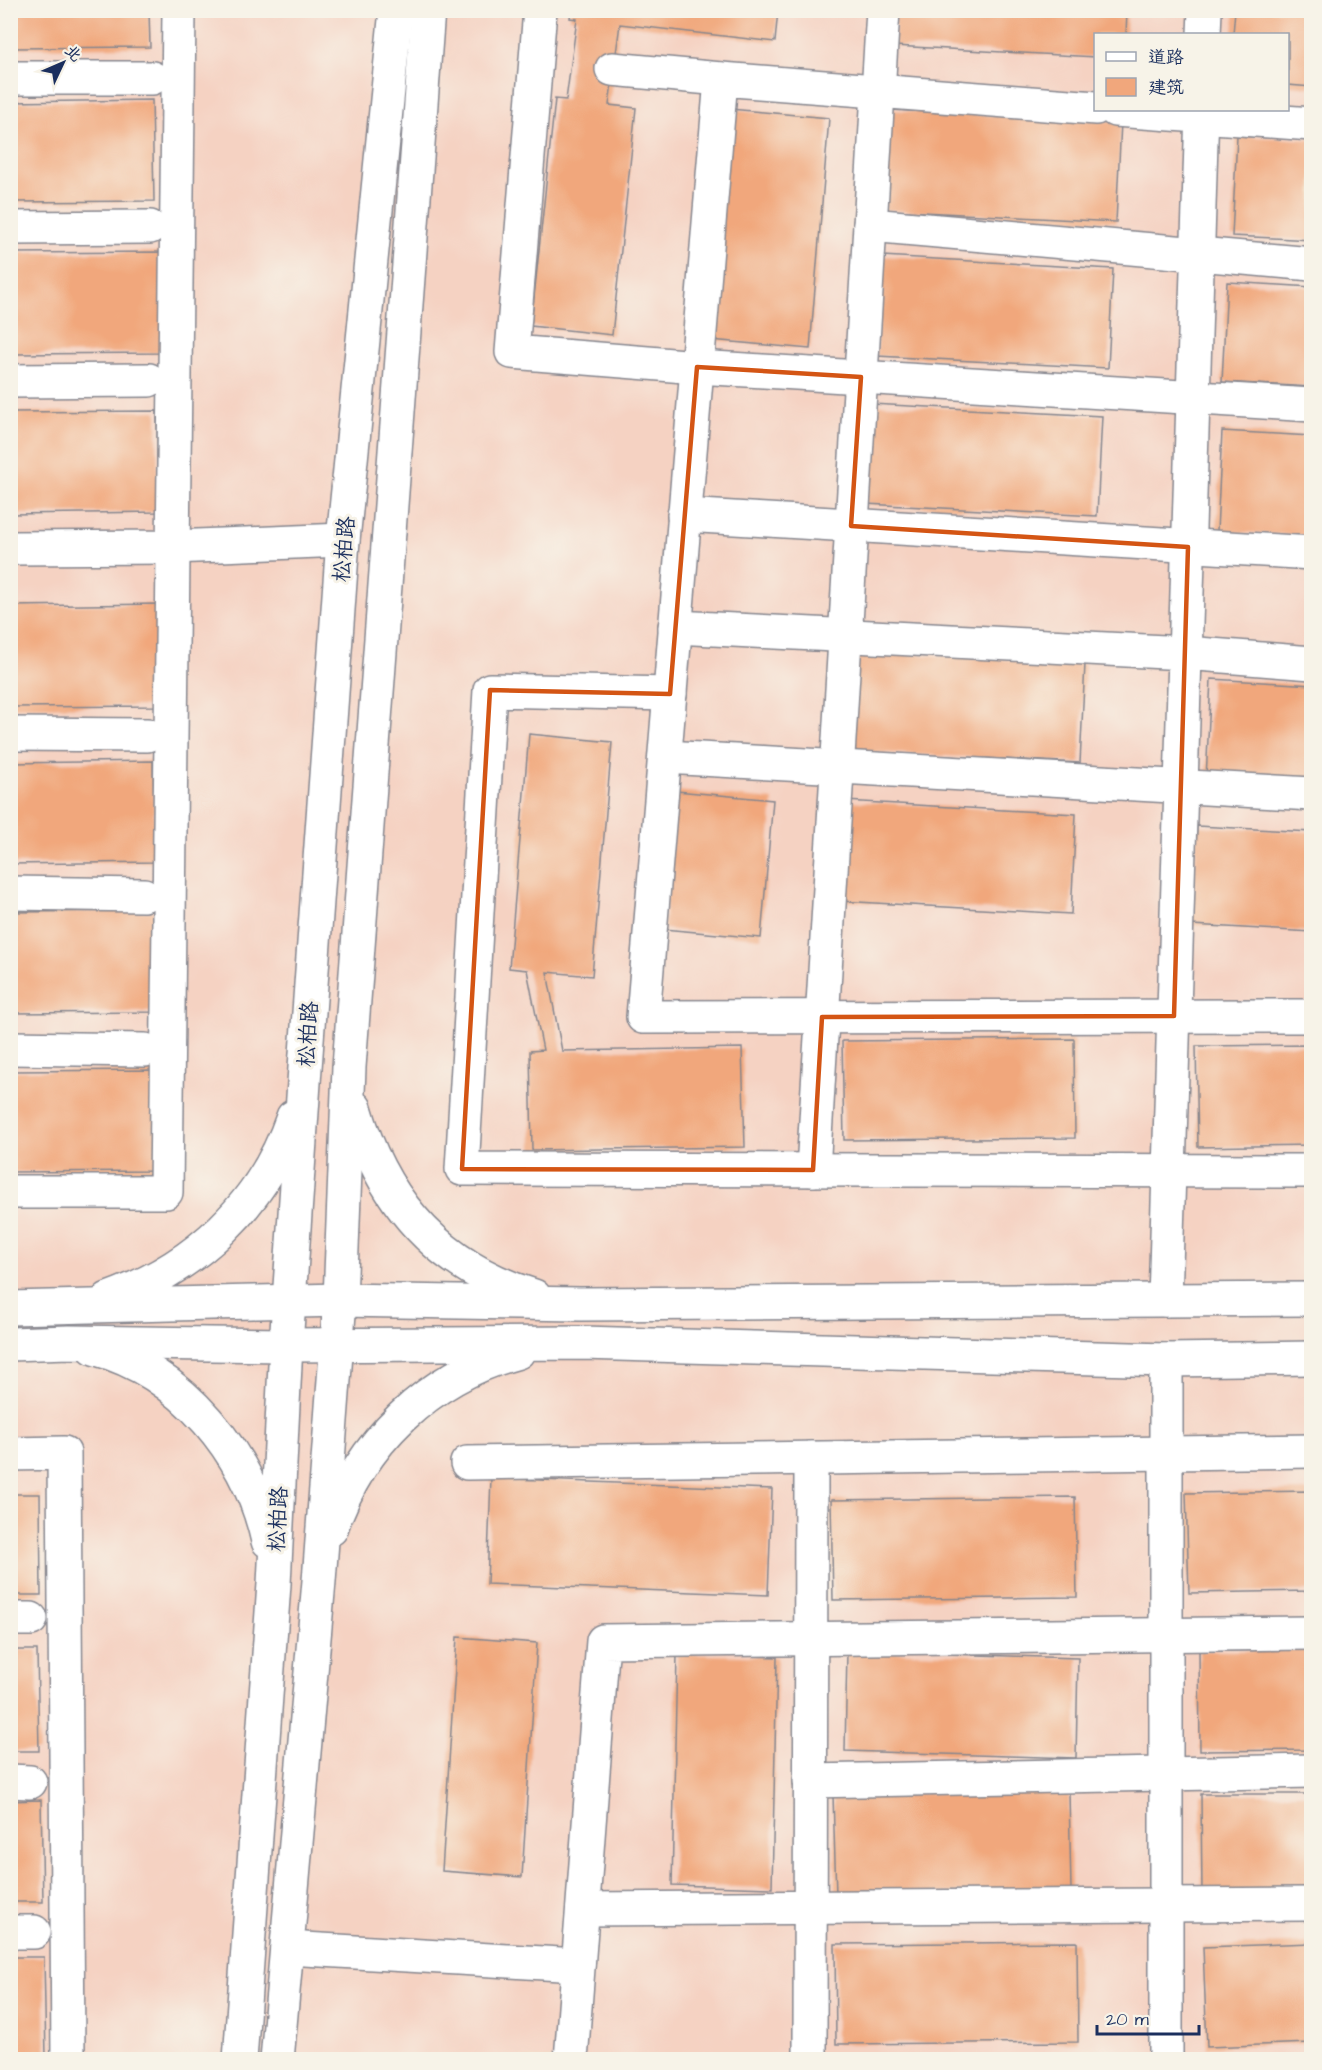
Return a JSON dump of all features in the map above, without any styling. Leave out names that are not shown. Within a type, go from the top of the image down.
[{"type":"street","points":[[10,1192],[166,1192],[179,10]]},
{"type":"street","points":[[540,10],[512,352],[697,367],[1193,400],[1311,405]]},
{"type":"street","points":[[813,1170],[883,10]]},
{"type":"street","points":[[1204,33],[1205,10]]},
{"type":"street","name":"松柏路","points":[[240,2060],[274,1584],[286,1346],[304,1068],[343,540],[407,19]]},
{"type":"street","name":"松柏路","points":[[277,2060],[320,1581],[335,1344],[340,1300],[349,1067],[407,19]]},
{"type":"street","points":[[612,69],[1094,108]]},
{"type":"street","points":[[10,78],[152,78]]},
{"type":"street","points":[[721,79],[643,1017],[1311,1016]]},
{"type":"street","points":[[1144,111],[1202,113],[1311,124]]},
{"type":"street","points":[[1165,1300],[1202,113]]},
{"type":"street","points":[[870,225],[1197,256],[1311,264]]},
{"type":"street","points":[[10,228],[150,227]]},
{"type":"street","points":[[10,381],[149,380]]},
{"type":"street","points":[[684,515],[1311,553]]},
{"type":"street","points":[[10,548],[173,547],[343,540]]},
{"type":"street","points":[[675,627],[1185,653],[1311,663]]},
{"type":"street","points":[[670,694],[490,690],[462,1170],[1311,1171]]},
{"type":"street","points":[[10,734],[147,735]]},
{"type":"street","points":[[665,757],[1311,794]]},
{"type":"street","points":[[10,893],[144,895]]},
{"type":"street","points":[[10,1048],[145,1050]]},
{"type":"street","points":[[349,1067],[353,1104],[364,1139],[379,1173],[399,1205],[424,1233],[450,1255],[501,1284],[545,1299],[579,1304]]},
{"type":"street","points":[[74,1308],[125,1293],[162,1276],[189,1258],[237,1215],[274,1161],[298,1100],[304,1068]]},
{"type":"street","points":[[10,1308],[340,1300],[579,1304],[1311,1299]]},
{"type":"street","points":[[69,1342],[98,1349],[152,1375],[199,1412],[220,1436],[238,1462],[253,1491],[266,1531],[274,1584]]},
{"type":"street","points":[[10,1344],[69,1342],[286,1346],[583,1343],[1166,1360],[1311,1358]]},
{"type":"street","points":[[320,1581],[326,1544],[338,1508],[354,1475],[376,1444],[401,1417],[426,1395],[484,1363],[516,1352],[583,1343]]},
{"type":"street","points":[[1166,1360],[1166,2060]]},
{"type":"street","points":[[467,1463],[1311,1451]]},
{"type":"street","points":[[10,1454],[64,1454],[68,2060]]},
{"type":"street","points":[[810,2060],[811,1458]]},
{"type":"street","points":[[571,2060],[603,1641],[1311,1633]]},
{"type":"street","points":[[810,1780],[1311,1771]]},
{"type":"street","points":[[583,1909],[1311,1904]]},
{"type":"street","points":[[287,1948],[578,1965]]},
{"type":"highlighted area","points":[[697,367],[861,377],[851,526],[1188,547],[1174,1016],[822,1017],[813,1170],[462,1169],[490,690],[670,694]]},
{"type":"shaded area","points":[[11,11],[1311,11],[1311,2059],[11,2059]]},
{"type":"building","points":[[10,10],[149,10],[150,47],[10,48]]},
{"type":"building","points":[[571,10],[778,10],[775,42],[620,24],[609,105],[636,108],[612,335],[531,326],[555,99],[566,100],[577,19],[570,18]]},
{"type":"building","points":[[896,10],[1127,10],[1126,33],[1094,33],[1094,57],[894,46]]},
{"type":"building","points":[[1235,10],[1312,10],[1312,87],[1289,85],[1289,33],[1233,33]]},
{"type":"building","points":[[152,100],[154,201],[10,202],[10,102]]},
{"type":"building","points":[[730,109],[829,118],[810,349],[711,340]]},
{"type":"building","points":[[890,110],[1121,122],[1116,222],[885,210]]},
{"type":"building","points":[[1237,136],[1312,140],[1312,240],[1232,236]]},
{"type":"building","points":[[163,252],[164,353],[10,354],[10,253]]},
{"type":"building","points":[[882,256],[1113,269],[1108,368],[877,356]]},
{"type":"building","points":[[1227,282],[1312,287],[1312,387],[1222,382]]},
{"type":"building","points":[[871,404],[1102,416],[1097,516],[866,504]]},
{"type":"building","points":[[157,411],[158,512],[10,514],[10,412]]},
{"type":"building","points":[[1222,431],[1312,436],[1312,536],[1217,531]]},
{"type":"building","points":[[160,604],[162,706],[10,707],[10,606]]},
{"type":"building","points":[[854,651],[1085,664],[1080,763],[849,751]]},
{"type":"building","points":[[1211,679],[1312,685],[1312,785],[1206,779]]},
{"type":"building","points":[[529,734],[612,742],[592,976],[547,972],[562,1051],[742,1048],[745,1147],[532,1150],[530,1051],[543,1050],[527,970],[509,968]]},
{"type":"building","points":[[153,761],[155,862],[10,864],[10,763]]},
{"type":"building","points":[[676,791],[773,800],[761,938],[664,929]]},
{"type":"building","points":[[845,801],[1076,814],[1071,914],[840,901]]},
{"type":"building","points":[[1197,826],[1312,832],[1312,932],[1192,925]]},
{"type":"building","points":[[159,911],[161,1012],[10,1013],[10,912]]},
{"type":"building","points":[[1074,1039],[1075,1138],[844,1140],[842,1041]]},
{"type":"building","points":[[1312,1045],[1312,1145],[1198,1147],[1196,1046]]},
{"type":"building","points":[[159,1070],[160,1171],[10,1172],[10,1071]]},
{"type":"building","points":[[491,1478],[772,1489],[768,1595],[487,1584]]},
{"type":"building","points":[[1312,1491],[1312,1591],[1189,1593],[1186,1493]]},
{"type":"building","points":[[10,1494],[40,1494],[41,1595],[10,1595]]},
{"type":"building","points":[[1075,1497],[1077,1597],[833,1600],[831,1500]]},
{"type":"building","points":[[457,1637],[537,1643],[522,1877],[442,1871]]},
{"type":"building","points":[[10,1650],[37,1650],[39,1751],[10,1751]]},
{"type":"building","points":[[1312,1650],[1312,1750],[1200,1751],[1199,1651]]},
{"type":"building","points":[[847,1651],[1078,1658],[1076,1758],[845,1751]]},
{"type":"building","points":[[677,1654],[777,1657],[772,1888],[672,1885]]},
{"type":"building","points":[[1069,1791],[1071,1891],[836,1895],[833,1795]]},
{"type":"building","points":[[1201,1794],[1312,1794],[1312,1894],[1202,1894]]},
{"type":"building","points":[[41,1800],[43,1902],[10,1902],[10,1801]]},
{"type":"building","points":[[1077,1942],[1078,2042],[836,2044],[835,1944]]},
{"type":"building","points":[[1312,1943],[1312,2043],[1207,2047],[1203,1947]]},
{"type":"building","points":[[10,1957],[44,1957],[46,2058],[10,2058]]}]
